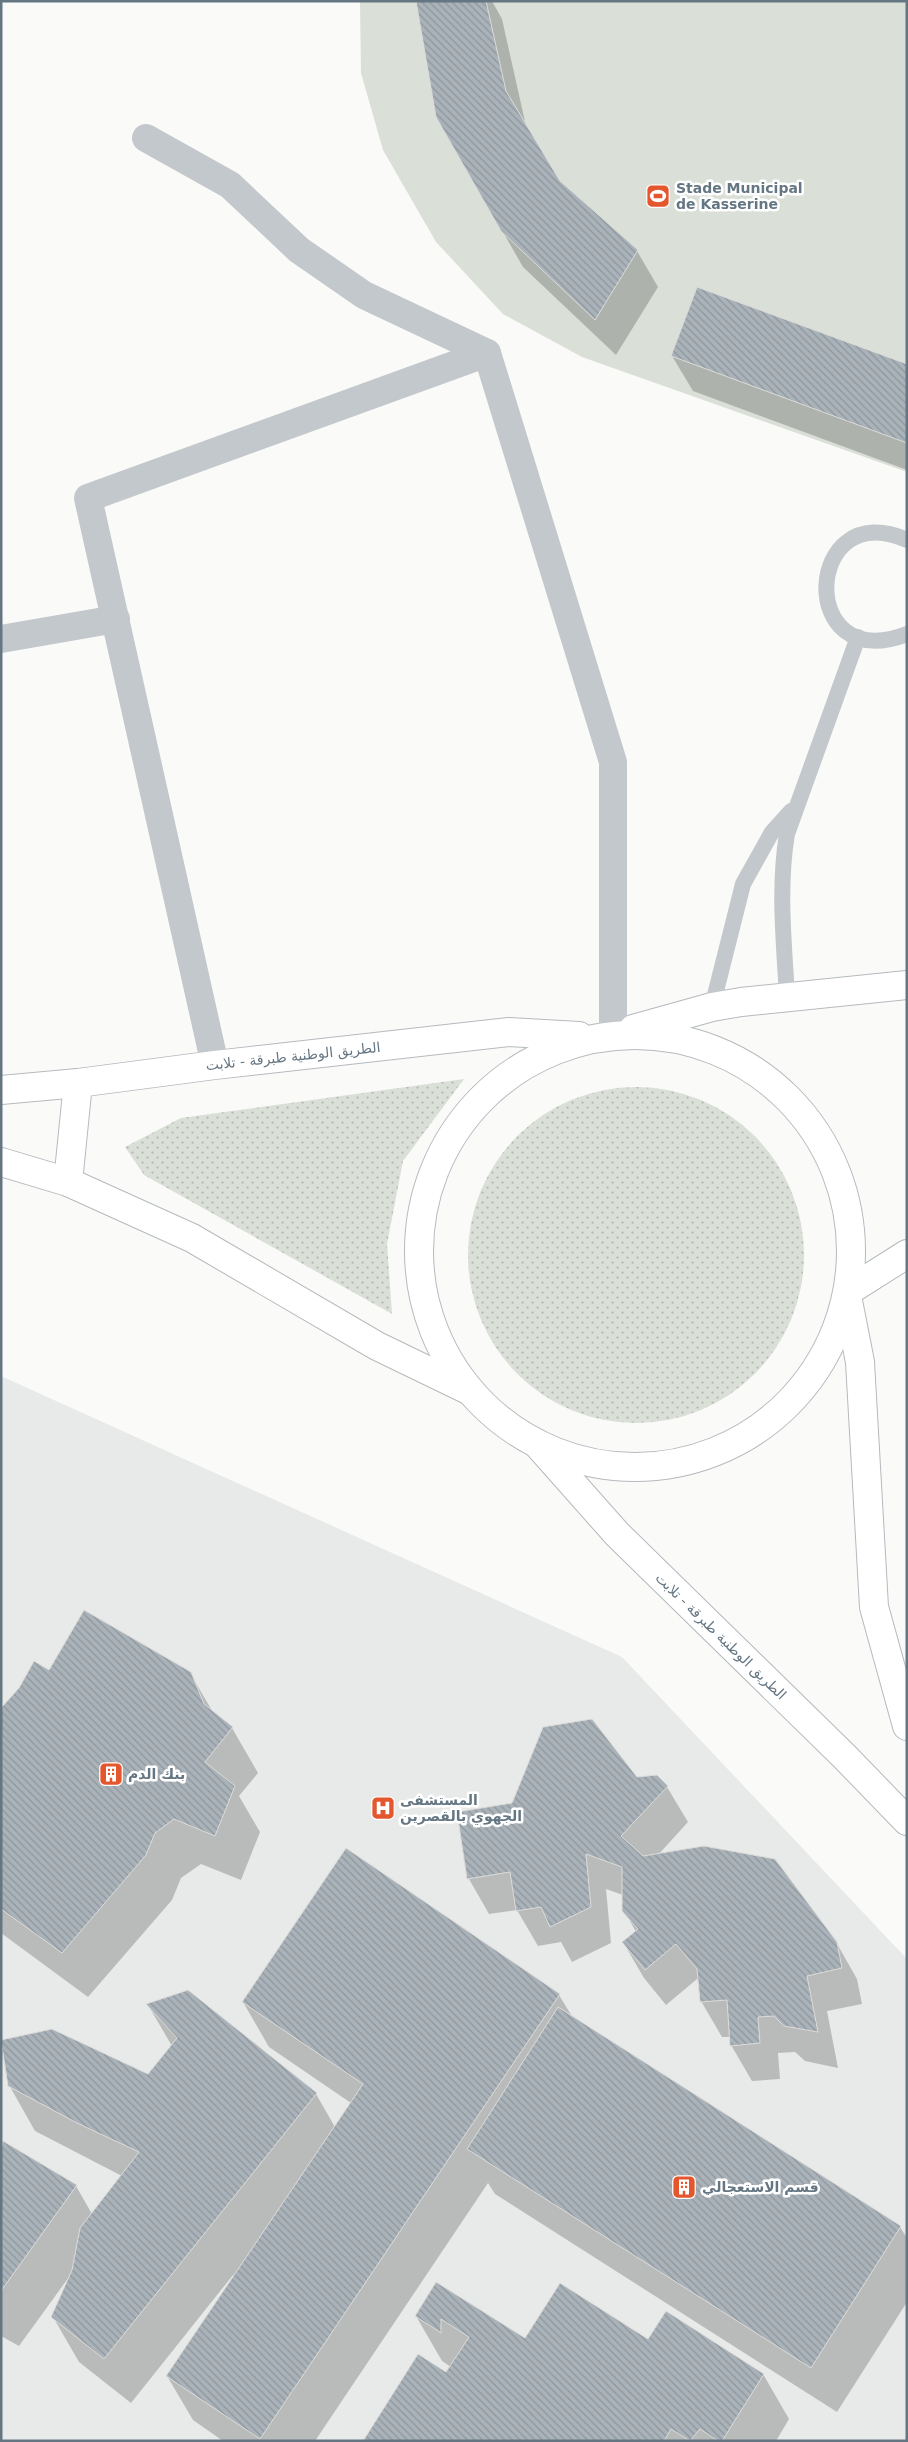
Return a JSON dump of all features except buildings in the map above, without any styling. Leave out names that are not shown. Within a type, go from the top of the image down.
[{"type":"main road","points":[[907,985],[787,996],[712,1007],[619,1031],[585,1037],[517,1066],[463,1116],[428,1181],[417,1254],[431,1327],[468,1390],[500,1422],[539,1446],[601,1466],[665,1466],[728,1447],[782,1411],[823,1361],[849,1296],[907,1254]]},
{"type":"main road","points":[[619,1031],[689,1042],[750,1068],[800,1110],[835,1161],[852,1224],[849,1296],[860,1362],[874,1607],[907,1726]]},
{"type":"main road","name":"الطريق الوطنية طبرقة - تلابت","points":[[1,1090],[78,1084],[215,1065],[509,1032],[585,1037]]},
{"type":"main road","points":[[68,1182],[78,1084]]},
{"type":"main road","points":[[1,1162],[68,1182],[192,1238],[377,1346],[468,1390]]},
{"type":"main road","name":"الطريق الوطنية طبرقة - تلابت","points":[[539,1446],[617,1534],[844,1756],[907,1822]]},
{"type":"street","points":[[146,138],[230,185],[299,250],[364,295],[486,354],[613,762],[619,1031]]},
{"type":"street","points":[[215,1065],[88,498],[486,354]]},
{"type":"street","points":[[1,639],[116,618]]},
{"type":"lane","points":[[907,540],[892,534],[873,532],[855,538],[840,549],[829,565],[825,582],[826,599],[832,615],[843,628],[858,637],[874,642],[891,640],[907,634]]},
{"type":"lane","points":[[787,996],[781,895],[782,864],[787,834],[858,637]]},
{"type":"lane","points":[[712,1007],[743,884],[772,832],[796,806]]},
{"type":"shaded area","name":"Stade Municipal de Kasserine","points":[[360,1],[907,1],[907,472],[582,357],[503,314],[436,242],[383,150],[361,73]]},
{"type":"shaded area","points":[[464,1079],[403,1161],[387,1244],[392,1314],[144,1175],[125,1147],[181,1118]]},
{"type":"shaded area","points":[[636,1087],[669,1090],[700,1100],[729,1115],[755,1136],[776,1162],[791,1191],[801,1222],[804,1255],[801,1288],[791,1319],[776,1348],[755,1374],[729,1395],[700,1410],[669,1420],[636,1423],[603,1420],[572,1410],[543,1395],[517,1374],[496,1348],[481,1319],[471,1288],[468,1255],[471,1222],[481,1191],[496,1162],[517,1136],[543,1115],[572,1100],[603,1090]]},
{"type":"shaded area","name":"المستشفى الجهوي بالقصرين","points":[[1,1376],[622,1657],[907,1959],[907,2441],[1,2441]]},
{"type":"place","name":"Stade Municipal de Kasserine","points":[[658,196]]},
{"type":"place","name":"بنك الدم","points":[[111,1774]]},
{"type":"place","name":"المستشفى الجهوي بالقصرين","points":[[383,1808]]},
{"type":"place","name":"قسم الاستعجالي","points":[[684,2187]]}]
